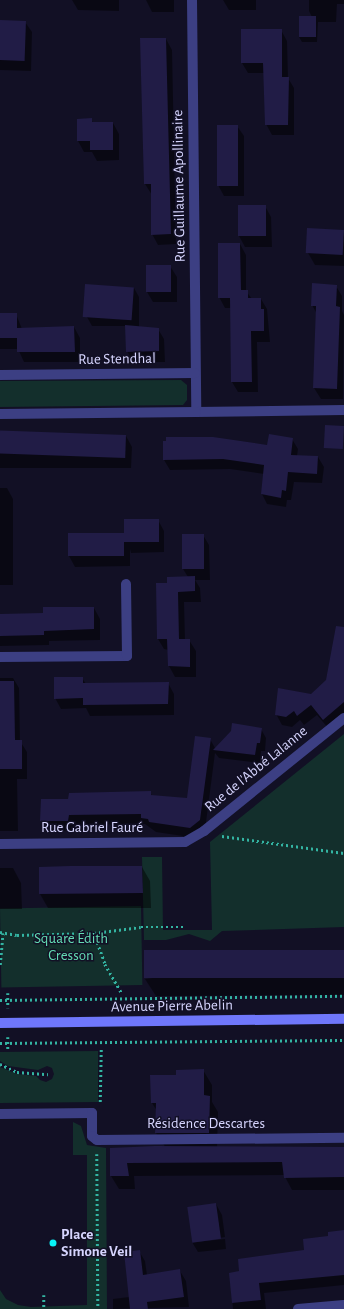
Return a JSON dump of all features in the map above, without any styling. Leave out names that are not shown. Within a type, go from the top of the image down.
[{"type":"main road","name":"Avenue Pierre Abelin","points":[[0,1023],[344,1019]]},
{"type":"street","name":"Rue Guillaume Apollinaire","points":[[192,0],[195,373]]},
{"type":"street","name":"Rue Stendhal","points":[[0,375],[195,373]]},
{"type":"street","points":[[195,373],[196,412]]},
{"type":"street","points":[[0,414],[344,410]]},
{"type":"street","points":[[0,657],[127,656],[126,584]]},
{"type":"street","name":"Rue de l'Abbé Lalanne","points":[[185,842],[204,831],[344,718]]},
{"type":"street","name":"Rue Gabriel Fauré","points":[[0,844],[185,842]]},
{"type":"street","points":[[0,1114],[92,1113],[92,1136],[97,1140]]},
{"type":"street","name":"Résidence Descartes","points":[[97,1140],[344,1138]]},
{"type":"street","points":[[298,1309],[344,1305]]},
{"type":"path","points":[[204,831],[223,836],[344,854]]},
{"type":"path","points":[[0,965],[2,932],[94,933],[141,927],[186,927]]},
{"type":"path","points":[[94,933],[105,964],[122,993]]},
{"type":"path","points":[[0,1000],[344,996]]},
{"type":"path","points":[[0,1043],[344,1040]]},
{"type":"path","points":[[92,1113],[100,1104],[101,1048]]},
{"type":"path","points":[[0,1064],[17,1072],[48,1074]]},
{"type":"path","points":[[97,1140],[98,1309]]},
{"type":"path","points":[[44,1295],[44,1309]]},
{"type":"green space","points":[[181,380],[187,385],[187,400],[183,405],[0,407],[0,381]]},
{"type":"green space","points":[[344,734],[344,927],[222,931],[210,941],[189,934],[166,940],[144,940],[142,857],[162,857],[163,930],[212,930],[210,842]]},
{"type":"green space","name":"Square Édith Cresson","points":[[141,906],[142,985],[1,987],[0,908]]},
{"type":"green space","points":[[98,1051],[98,1102],[0,1103],[0,1067],[17,1074],[36,1076],[40,1080],[46,1082],[52,1079],[54,1074],[52,1068],[47,1066],[38,1070],[8,1066],[0,1061],[0,1052]]},
{"type":"green space","points":[[73,1122],[81,1126],[87,1145],[106,1148],[107,1309],[0,1309],[0,1290],[6,1299],[18,1305],[31,1307],[87,1305],[87,1155],[73,1155]]},
{"type":"building","points":[[299,16],[316,16],[316,37],[299,37]]},
{"type":"building","points":[[0,20],[26,21],[25,61],[0,60]]},
{"type":"building","points":[[241,29],[282,29],[282,77],[289,77],[288,125],[265,125],[263,63],[241,63]]},
{"type":"building","points":[[140,38],[166,38],[171,234],[151,235],[151,184],[144,184]]},
{"type":"building","points":[[92,118],[92,122],[113,122],[113,150],[90,150],[90,141],[77,141],[77,119]]},
{"type":"building","points":[[217,125],[238,125],[238,186],[217,186]]},
{"type":"building","points":[[238,205],[266,205],[266,236],[238,236]]},
{"type":"building","points":[[307,228],[344,230],[343,255],[306,253]]},
{"type":"building","points":[[218,243],[240,243],[241,290],[248,290],[248,298],[261,298],[261,309],[264,309],[264,331],[251,331],[252,382],[231,382],[230,298],[218,298]]},
{"type":"building","points":[[146,265],[171,265],[171,292],[146,292]]},
{"type":"building","points":[[312,283],[337,285],[336,306],[340,307],[337,389],[313,388],[316,306],[311,306]]},
{"type":"building","points":[[85,284],[134,287],[132,320],[83,317]]},
{"type":"building","points":[[0,313],[17,313],[17,328],[74,326],[75,352],[17,352],[17,338],[0,338]]},
{"type":"building","points":[[125,325],[159,328],[159,351],[126,352]]},
{"type":"building","points":[[325,425],[344,426],[343,449],[324,448]]},
{"type":"building","points":[[0,431],[126,435],[125,458],[0,454]]},
{"type":"building","points":[[269,434],[293,438],[291,455],[318,456],[317,474],[288,472],[286,491],[282,490],[281,498],[261,494],[264,465],[223,459],[163,460],[163,441],[166,441],[166,437],[213,437],[267,445]]},
{"type":"building","points":[[124,519],[159,519],[159,542],[124,542]]},
{"type":"building","points":[[68,533],[124,533],[124,556],[68,556]]},
{"type":"building","points":[[182,534],[204,534],[204,569],[182,569]]},
{"type":"building","points":[[195,576],[195,591],[178,592],[179,639],[190,639],[190,667],[168,666],[167,639],[157,639],[156,583],[167,583],[167,577]]},
{"type":"building","points":[[43,607],[94,607],[94,629],[44,631],[44,635],[0,636],[0,614],[43,613]]},
{"type":"building","points":[[336,626],[344,627],[344,702],[323,720],[311,705],[297,716],[294,711],[286,717],[275,715],[278,688],[311,694],[326,680]]},
{"type":"building","points":[[54,677],[83,677],[83,683],[169,682],[168,704],[83,705],[83,698],[54,699]]},
{"type":"building","points":[[0,681],[14,681],[15,740],[22,740],[22,769],[0,769]]},
{"type":"building","points":[[232,723],[262,728],[260,743],[257,743],[255,755],[213,750],[231,731]]},
{"type":"building","points":[[195,736],[211,738],[200,820],[190,828],[149,822],[148,819],[141,818],[141,814],[69,815],[68,821],[40,821],[41,799],[68,799],[69,793],[151,791],[151,795],[187,798]]},
{"type":"building","points":[[142,866],[143,893],[39,894],[39,867]]},
{"type":"building","points":[[144,950],[344,950],[344,978],[144,978]]},
{"type":"building","points":[[204,1069],[204,1095],[210,1096],[209,1133],[155,1133],[156,1103],[151,1103],[150,1075],[176,1075],[176,1070]]},
{"type":"building","points":[[155,1146],[344,1147],[344,1177],[284,1178],[282,1162],[127,1163],[129,1176],[110,1176],[110,1148]]},
{"type":"building","points":[[216,1203],[221,1239],[192,1243],[187,1207]]},
{"type":"building","points":[[344,1230],[344,1275],[259,1283],[261,1300],[232,1303],[229,1273],[239,1271],[238,1259],[304,1250],[303,1239],[328,1236],[328,1232]]},
{"type":"building","points":[[140,1250],[143,1275],[180,1269],[184,1297],[147,1302],[148,1309],[130,1309],[124,1252]]},
{"type":"place","name":"Place Simone Veil","points":[[53,1243]]}]
